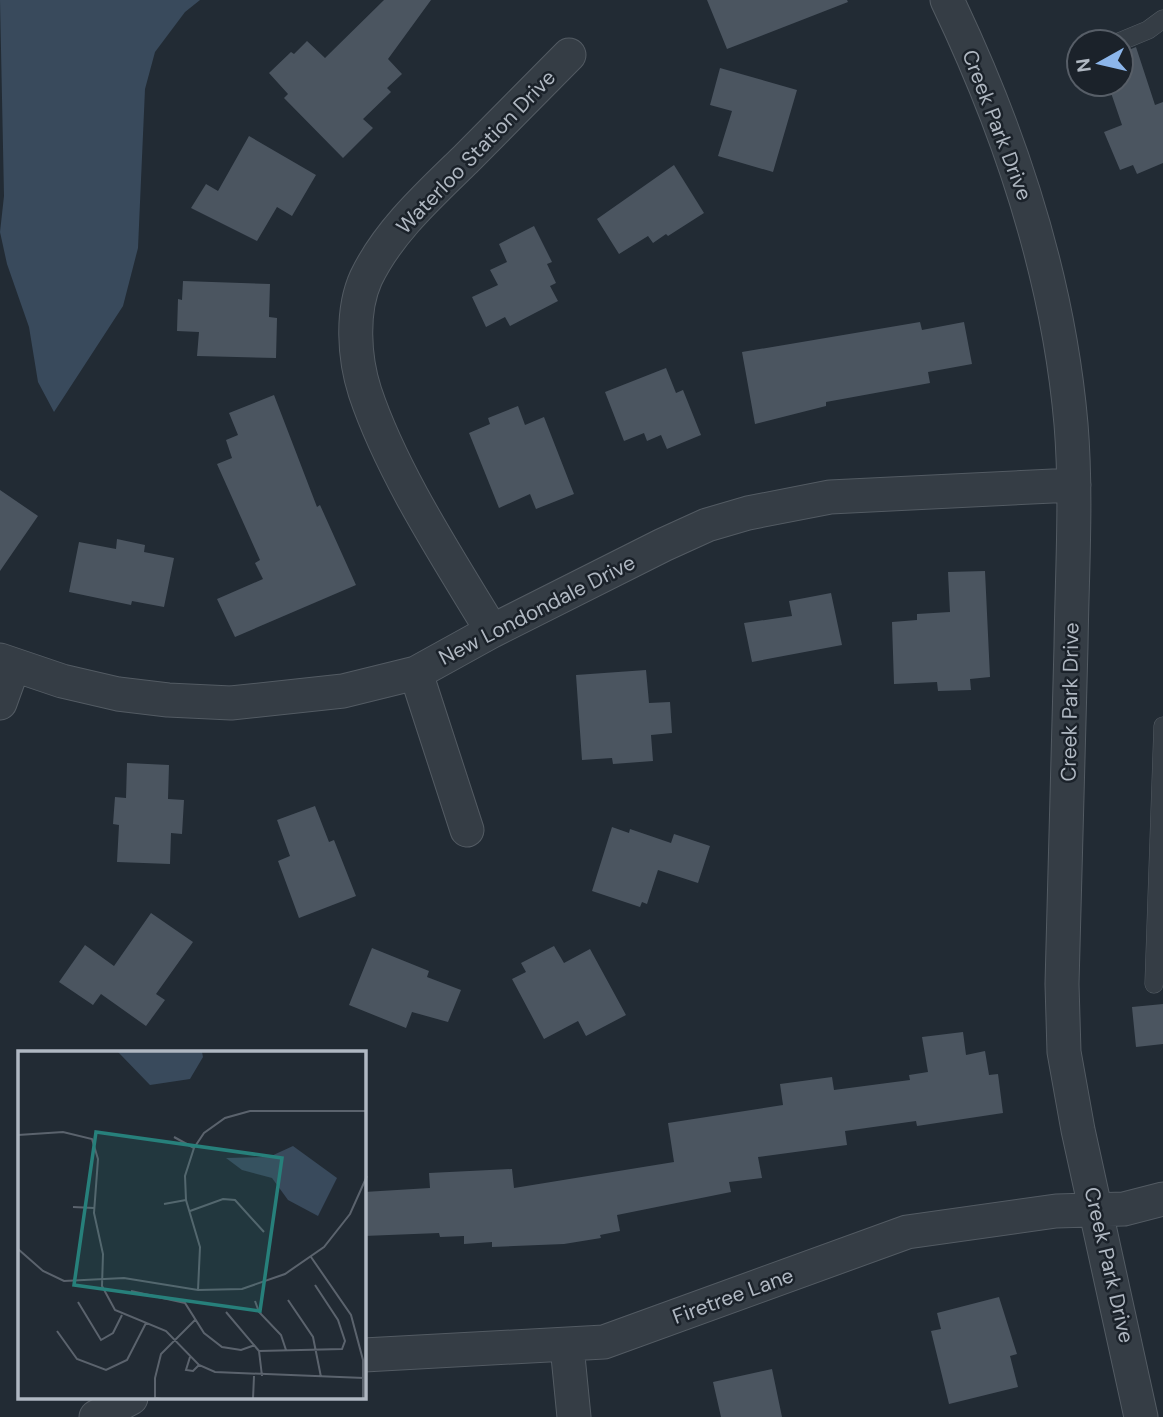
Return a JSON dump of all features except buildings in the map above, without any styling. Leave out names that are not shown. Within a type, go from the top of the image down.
[{"type":"street","name":"Creek Park Drive","points":[[947,0],[979,68],[1016,161],[1045,266],[1071,422],[1074,485],[1062,984],[1065,1052],[1141,1417]]},
{"type":"street","name":"Waterloo Station Drive","points":[[492,631],[446,555],[384,437],[365,391],[357,356],[359,302],[366,278],[411,214],[569,55]]},
{"type":"street","name":"New Londondale Drive","points":[[6,663],[118,694],[231,703],[343,691],[416,673],[492,631],[663,545],[707,525],[748,513],[830,496],[1074,485]]},
{"type":"street","points":[[0,703],[6,663]]},
{"type":"street","points":[[416,673],[467,830]]},
{"type":"street","name":"Firetree Lane","points":[[366,1355],[604,1342],[907,1232],[998,1217],[1056,1211],[1124,1209],[1163,1199]]},
{"type":"street","points":[[567,1346],[574,1417]]},
{"type":"street","points":[[96,1417],[127,1400]]},
{"type":"lane","points":[[1135,35],[1163,19]]},
{"type":"lane","points":[[1154,984],[1163,726]]},
{"type":"water","points":[[0,0],[200,0],[185,12],[155,52],[145,89],[138,248],[123,306],[54,412],[38,382],[29,327],[7,264],[0,232],[4,196]]}]
